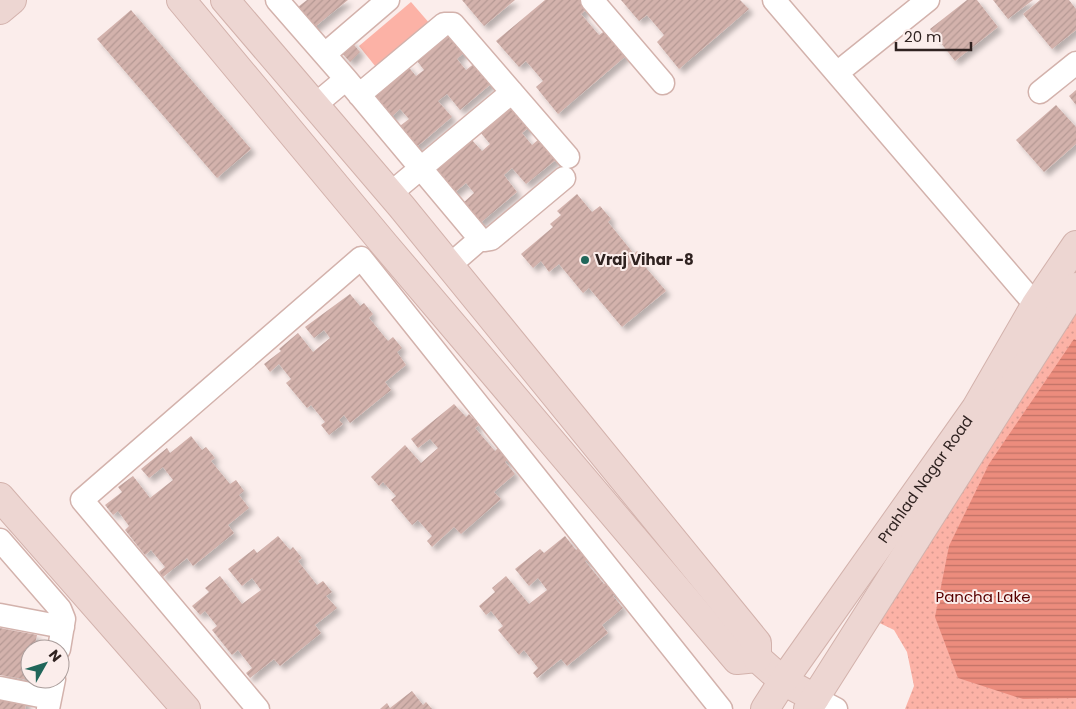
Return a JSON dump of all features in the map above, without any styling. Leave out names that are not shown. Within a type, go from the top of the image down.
[{"type":"street","points":[[0,10],[12,0]]},
{"type":"street","points":[[181,0],[737,660],[757,658],[783,681],[820,705],[1044,314],[1076,287]]},
{"type":"street","points":[[225,0],[450,265],[757,643],[757,658]]},
{"type":"street","points":[[277,0],[325,54],[353,87],[420,168],[480,239],[491,239],[566,167],[512,92],[457,27],[449,23],[444,24],[353,87],[315,106]]},
{"type":"street","points":[[325,54],[388,0]]},
{"type":"street","points":[[592,0],[663,83]]},
{"type":"street","points":[[774,0],[1044,314]]},
{"type":"street","points":[[837,73],[928,0]]},
{"type":"street","points":[[1040,92],[1076,63]]},
{"type":"street","points":[[390,194],[512,92]]},
{"type":"street","points":[[341,192],[370,170]]},
{"type":"street","points":[[450,265],[480,239]]},
{"type":"street","name":"Prahlad Nagar Road","points":[[765,709],[1044,314],[1076,245]]},
{"type":"street","points":[[258,709],[82,500],[361,258],[721,709]]},
{"type":"street","points":[[0,497],[186,709]]},
{"type":"street","points":[[0,540],[60,609],[64,619],[61,639]]},
{"type":"street","points":[[0,615],[63,627]]},
{"type":"street","points":[[0,688],[50,695]]},
{"type":"green space","points":[[411,2],[437,32],[384,77],[359,46]]},
{"type":"green space","name":"Pancha Lake","points":[[1076,296],[1076,709],[905,709],[914,686],[907,652],[894,630],[861,614]]},
{"type":"shaded area","name":"Pancha Lake","points":[[1074,339],[1076,340],[1076,698],[1023,699],[958,678],[935,617],[949,546],[989,464]]},
{"type":"building","points":[[307,0],[348,0],[311,30],[294,10]]},
{"type":"building","points":[[462,0],[515,0],[484,26]]},
{"type":"building","points":[[545,0],[581,0],[588,8],[581,14],[599,35],[606,30],[627,55],[558,114],[536,87],[543,81],[526,61],[519,67],[496,41]]},
{"type":"building","points":[[621,0],[740,0],[749,9],[679,69],[657,42],[664,35],[647,15],[639,21]]},
{"type":"building","points":[[967,0],[977,0],[998,27],[955,61],[930,29]]},
{"type":"building","points":[[993,0],[1033,0],[1008,19]]},
{"type":"building","points":[[1040,0],[1069,0],[1076,9],[1076,30],[1052,49],[1023,14]]},
{"type":"building","points":[[131,10],[251,149],[217,178],[97,39]]},
{"type":"building","points":[[452,26],[470,47],[457,59],[466,70],[480,59],[497,79],[460,110],[447,94],[438,101],[452,117],[413,150],[396,129],[409,119],[400,109],[388,120],[368,96],[406,64],[416,76],[424,70],[414,57]]},
{"type":"building","points":[[350,40],[360,52],[350,62],[339,50]]},
{"type":"building","points":[[1076,90],[1076,105],[1069,96]]},
{"type":"building","points":[[518,100],[536,122],[522,133],[532,145],[546,133],[563,154],[526,184],[512,168],[504,175],[517,192],[479,224],[462,204],[474,193],[466,183],[453,194],[433,170],[471,139],[482,151],[490,144],[480,132]]},
{"type":"building","points":[[1056,105],[1076,127],[1076,144],[1044,172],[1016,140]]},
{"type":"building","name":"Vraj Vihar -8","points":[[577,194],[592,212],[600,206],[611,219],[608,222],[634,254],[637,251],[644,259],[641,262],[666,291],[622,327],[589,288],[583,293],[559,264],[549,272],[541,261],[533,268],[521,254],[553,227],[550,224],[561,215],[557,211]]},
{"type":"building","points":[[350,294],[360,306],[364,303],[373,314],[369,318],[388,341],[393,337],[402,348],[397,352],[406,365],[385,382],[391,390],[350,423],[344,415],[339,420],[343,424],[329,435],[321,425],[325,422],[311,405],[307,408],[286,383],[291,379],[279,364],[270,372],[264,364],[281,351],[279,349],[298,333],[313,352],[330,338],[324,330],[314,338],[305,327]]},
{"type":"building","points":[[454,404],[466,417],[469,414],[479,425],[475,428],[495,451],[500,446],[509,457],[505,462],[515,474],[494,492],[501,499],[461,534],[454,527],[432,547],[427,541],[432,536],[418,520],[412,525],[391,500],[396,496],[383,482],[379,486],[371,477],[405,445],[421,463],[438,448],[430,439],[418,448],[411,439]]},
{"type":"building","points":[[191,436],[202,450],[206,447],[215,458],[211,461],[230,484],[236,480],[244,491],[239,495],[249,508],[228,525],[234,533],[193,566],[187,558],[163,577],[159,572],[165,567],[151,550],[145,555],[125,530],[129,526],[118,511],[113,515],[105,505],[122,492],[118,487],[133,476],[150,498],[173,480],[163,467],[149,478],[141,469],[167,448],[170,453]]},
{"type":"building","points":[[278,536],[290,550],[293,547],[302,558],[298,561],[317,585],[323,581],[332,592],[326,596],[337,608],[315,625],[321,633],[280,666],[274,659],[250,678],[246,673],[252,668],[238,650],[232,655],[212,630],[217,626],[205,611],[200,615],[192,606],[209,592],[205,588],[220,576],[242,604],[261,590],[252,578],[242,586],[228,569],[254,549],[257,553]]},
{"type":"building","points":[[565,536],[576,550],[580,547],[589,558],[585,561],[604,584],[609,580],[618,592],[613,596],[623,608],[602,625],[608,633],[567,666],[561,659],[537,678],[533,673],[538,668],[524,650],[519,655],[498,630],[503,626],[491,611],[486,615],[479,606],[495,592],[492,588],[506,576],[529,604],[547,590],[538,578],[529,586],[515,569],[540,549],[544,553]]},
{"type":"building","points":[[0,628],[37,635],[36,639],[20,639],[20,679],[0,675]]},
{"type":"building","points":[[412,691],[423,705],[426,702],[432,709],[380,709],[387,703],[390,708]]},
{"type":"building","points":[[0,694],[27,700],[25,709],[0,709]]},
{"type":"place","name":"Vraj Vihar -8","points":[[585,260]]}]
